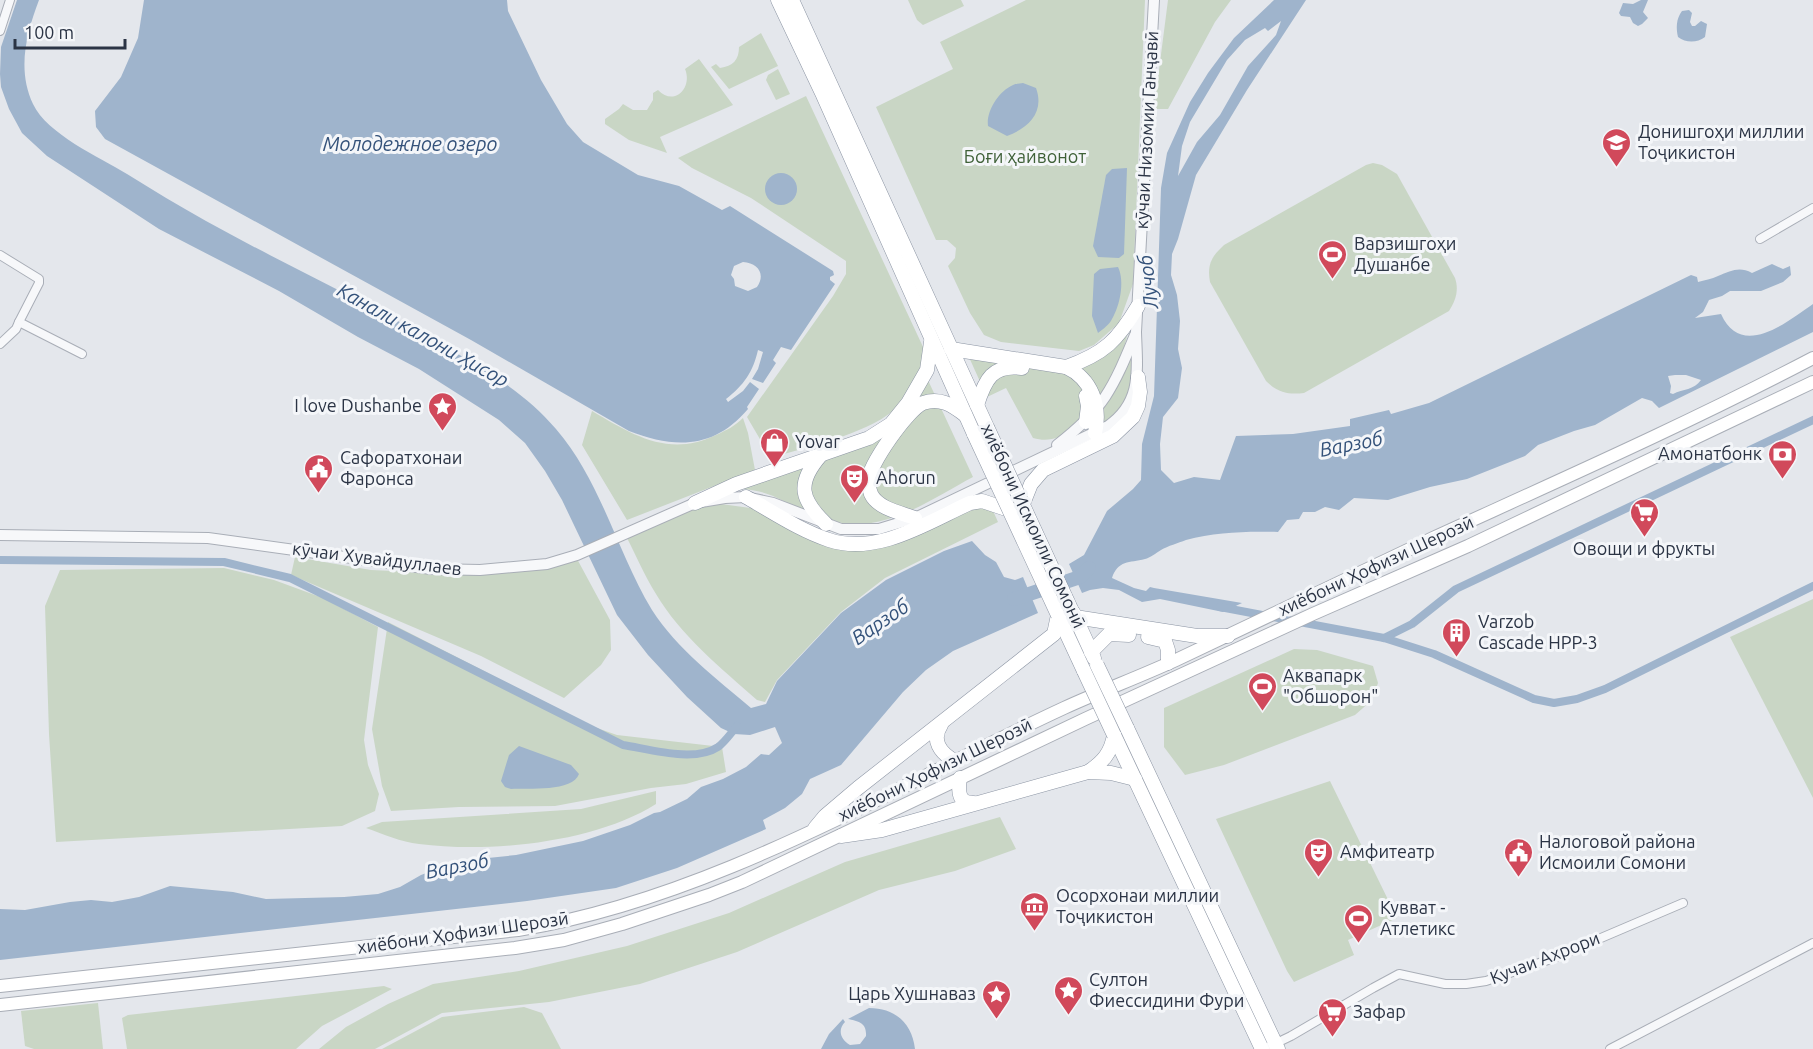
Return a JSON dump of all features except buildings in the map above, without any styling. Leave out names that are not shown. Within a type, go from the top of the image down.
[{"type":"highway","name":"хиёбони Исмоили Сомонӣ","points":[[778,0],[1070,642],[1091,663],[1127,728],[1270,1048]]},
{"type":"highway","name":"хиёбони Исмоили Сомонӣ","points":[[792,0],[1073,613],[1114,735],[1270,1048]]},
{"type":"highway","points":[[1066,367],[1105,349],[1118,337],[1138,306]]},
{"type":"highway","points":[[695,503],[736,484],[869,438],[891,424],[908,403],[927,369],[931,340]]},
{"type":"highway","points":[[951,349],[1066,367],[1075,372],[1090,388],[1097,410],[1091,427]]},
{"type":"highway","points":[[977,405],[985,383],[997,370],[1017,367],[1048,372],[1068,377],[1077,383],[1085,395],[1091,427]]},
{"type":"highway","points":[[1023,504],[1035,477],[1043,470],[1113,436],[1133,417],[1138,406],[1140,392],[1138,377]]},
{"type":"highway","points":[[915,518],[881,504],[872,496],[868,482],[871,471],[903,418],[914,408],[923,403],[942,401],[966,416]]},
{"type":"highway","points":[[819,456],[809,468],[804,490],[807,503],[826,524]]},
{"type":"highway","points":[[746,497],[830,541],[862,543],[890,539],[970,503],[982,501],[1009,510]]},
{"type":"highway","points":[[1073,613],[1197,636],[1228,636]]},
{"type":"highway","points":[[815,828],[825,816],[850,795],[1054,634],[1058,615]]},
{"type":"highway","points":[[1091,663],[1103,638],[1112,633],[1165,641],[1168,646],[1168,663]]},
{"type":"highway","points":[[1054,634],[1061,635],[1070,642]]},
{"type":"highway","points":[[941,725],[936,735],[940,748],[946,756],[955,760]]},
{"type":"highway","points":[[1088,772],[1103,762],[1114,735]]},
{"type":"highway","points":[[841,836],[882,830],[1088,772],[1111,773],[1136,779]]},
{"type":"highway","points":[[960,778],[961,798],[966,803],[974,803]]},
{"type":"main road","name":"хиёбони Ҳофизи Шерозӣ","points":[[0,986],[499,932],[562,922],[687,884],[815,828],[1063,708],[1228,636],[1391,557],[1740,395],[1813,358]]},
{"type":"main road","name":"хиёбони Ҳофизи Шерозӣ","points":[[0,1005],[515,948],[564,940],[622,924],[709,895],[841,836],[960,778],[1313,614],[1444,557],[1813,382]]},
{"type":"main road","points":[[1434,538],[1437,549],[1444,557]]},
{"type":"main road","points":[[1391,557],[1400,567],[1401,576]]},
{"type":"main road","points":[[780,844],[787,861]]},
{"type":"main road","points":[[274,956],[276,975]]},
{"type":"street","points":[[0,31],[10,0]]},
{"type":"street","name":"кӯчаи Низомии Ганҷавӣ","points":[[1136,332],[1154,0]]},
{"type":"street","points":[[1760,239],[1813,208]]},
{"type":"street","points":[[0,255],[39,279],[19,322],[10,336],[0,344]]},
{"type":"street","points":[[19,322],[82,354]]},
{"type":"street","points":[[1097,410],[1112,388],[1136,332]]},
{"type":"street","name":"кӯчаи Хувайдуллаев","points":[[0,535],[208,538],[431,569],[480,570],[547,564],[577,555],[695,503],[746,497],[773,503],[826,524],[849,530],[879,529],[915,518],[1043,456],[1091,427],[1118,419],[1126,409],[1138,377],[1136,332]]},
{"type":"street","name":"Кучаи Ахрори","points":[[1270,1048],[1399,974],[1445,984],[1486,981],[1554,958],[1683,903]]},
{"type":"street","points":[[1610,1049],[1813,943]]},
{"type":"green space","points":[[908,0],[961,0],[964,6],[923,25],[917,20]]},
{"type":"green space","name":"Боғи ҳайвонот","points":[[1026,0],[1145,0],[1133,284],[1119,323],[1094,345],[1079,351],[1001,342],[984,335],[970,313],[948,266],[955,258],[956,248],[947,240],[936,240],[876,107],[953,69],[940,42]]},
{"type":"green space","points":[[1168,0],[1231,0],[1215,22],[1168,109],[1154,109]]},
{"type":"green space","points":[[761,33],[778,66],[729,89],[711,67],[716,64],[720,68],[732,64],[738,55],[739,47]]},
{"type":"green space","points":[[699,59],[733,105],[660,137],[667,153],[629,140],[605,124],[605,119],[623,104],[633,110],[647,110],[653,100],[653,93],[658,90],[670,97],[676,96],[686,83],[685,69]]},
{"type":"green space","points":[[778,69],[790,94],[776,100],[766,80],[768,75]]},
{"type":"green space","points":[[806,96],[931,364],[903,401],[881,419],[835,439],[771,458],[747,417],[833,296],[846,274],[846,261],[751,198],[692,168],[678,158]]},
{"type":"green space","name":"Варзишгоҳи Душанбе","points":[[1373,163],[1382,165],[1397,174],[1455,278],[1457,291],[1453,303],[1449,311],[1304,393],[1293,394],[1274,388],[1266,381],[1210,282],[1211,262],[1224,245]]},
{"type":"green space","points":[[1131,321],[1122,355],[1098,402],[1079,366]]},
{"type":"green space","points":[[1133,347],[1132,382],[1122,411],[1100,425],[1103,407]]},
{"type":"green space","points":[[968,355],[1053,369],[1078,379],[1092,407],[1073,427],[1059,437],[1043,440],[1033,438],[1006,388],[987,397]]},
{"type":"green space","points":[[927,378],[973,477],[914,509],[883,521],[866,524],[850,524],[820,517],[762,492],[742,489],[872,439]]},
{"type":"green space","points":[[592,411],[637,435],[667,444],[699,442],[727,430],[743,418],[755,470],[627,520],[582,445]]},
{"type":"green space","points":[[706,502],[758,509],[803,529],[872,543],[970,504],[990,504],[998,522],[885,578],[841,612],[777,680],[765,702],[757,700],[702,651],[677,624],[652,587],[626,536]]},
{"type":"green space","points":[[295,557],[371,570],[438,573],[576,557],[610,620],[611,650],[601,665],[564,698],[481,656],[291,575]]},
{"type":"green space","points":[[224,568],[274,580],[323,598],[378,627],[364,740],[368,765],[379,794],[375,811],[342,826],[56,842],[49,734],[45,606],[60,570]]},
{"type":"green space","points":[[1813,599],[1813,798],[1730,637]]},
{"type":"green space","points":[[388,622],[594,727],[617,735],[722,747],[726,772],[686,784],[651,788],[555,806],[459,807],[391,811],[382,786],[372,729]]},
{"type":"green space","name":"Аквапарк \"Обшорон\"","points":[[1294,649],[1317,650],[1373,666],[1378,683],[1371,701],[1355,715],[1224,765],[1185,775],[1164,747],[1164,708]]},
{"type":"green space","points":[[1330,781],[1397,918],[1348,940],[1354,955],[1294,982],[1216,819]]},
{"type":"green space","points":[[656,791],[656,804],[631,817],[603,828],[541,842],[477,847],[419,844],[406,842],[366,828],[382,822],[581,809]]},
{"type":"green space","points":[[1000,817],[1016,849],[955,871],[879,890],[737,952],[640,984],[549,1002],[442,1013],[375,1049],[319,1049],[346,1027],[388,1004],[433,984],[519,971],[627,946],[729,913],[845,862]]},
{"type":"green space","points":[[384,986],[392,989],[322,1026],[296,1049],[127,1049],[122,1018],[128,1015]]},
{"type":"green space","points":[[98,1003],[103,1049],[34,1049],[25,1046],[21,1011]]},
{"type":"green space","points":[[524,1007],[542,1013],[561,1049],[382,1049],[442,1017]]},
{"type":"water","name":"Канали калони Ҳисор","points":[[17,0],[39,0],[27,39],[25,78],[33,104],[40,115],[62,135],[196,215],[458,354],[510,387],[546,417],[572,449],[585,471],[652,610],[673,638],[698,663],[751,708],[766,704],[777,681],[841,613],[886,580],[944,551],[972,541],[985,555],[996,562],[1004,577],[1015,580],[1023,577],[1038,613],[953,651],[926,670],[903,692],[841,765],[810,779],[802,794],[785,808],[763,820],[766,829],[677,868],[616,888],[527,901],[0,960],[0,909],[25,910],[91,900],[112,902],[139,897],[170,886],[233,892],[266,899],[378,894],[400,887],[421,875],[450,864],[473,864],[488,858],[516,855],[583,841],[630,825],[687,799],[701,787],[746,767],[761,754],[769,755],[782,743],[775,727],[750,735],[734,734],[721,728],[687,697],[648,655],[617,615],[562,500],[545,471],[525,443],[499,420],[419,369],[279,291],[159,229],[47,156],[22,133],[9,109],[1,87],[0,74],[1,47]]},
{"type":"water","name":"Молодежное озеро","points":[[144,0],[507,0],[508,11],[541,80],[567,124],[583,142],[638,175],[679,186],[722,210],[730,206],[833,271],[834,275],[830,277],[830,280],[835,284],[791,350],[781,347],[773,360],[776,363],[763,383],[752,379],[763,352],[758,350],[747,378],[726,399],[728,402],[743,391],[750,382],[759,389],[747,407],[748,409],[722,432],[693,442],[678,442],[662,441],[629,431],[471,340],[105,139],[96,127],[95,111],[121,77],[138,38]],"holes":[[[743,262],[753,264],[759,270],[761,278],[757,287],[748,291],[735,286],[731,275],[734,266]]]},
{"type":"water","points":[[1274,0],[1306,0],[1247,90],[1196,175],[1172,254],[1171,275],[1177,295],[1180,321],[1178,349],[1182,368],[1178,398],[1163,417],[1160,444],[1161,470],[1174,483],[1194,477],[1220,480],[1236,436],[1293,434],[1350,426],[1350,419],[1389,410],[1391,414],[1429,403],[1691,275],[1697,277],[1698,282],[1735,270],[1752,273],[1772,264],[1783,269],[1790,266],[1791,275],[1783,282],[1761,291],[1730,291],[1709,300],[1703,312],[1695,318],[1721,314],[1730,327],[1740,334],[1752,336],[1777,327],[1813,304],[1813,332],[1659,408],[1652,401],[1642,398],[1595,425],[1538,445],[1525,456],[1467,479],[1388,500],[1354,498],[1339,510],[1325,507],[1315,512],[1303,512],[1299,519],[1287,520],[1278,532],[1209,535],[1186,540],[1147,558],[1121,565],[1114,572],[1112,578],[1146,591],[1150,587],[1242,603],[1223,612],[1160,599],[1142,602],[1119,590],[1103,588],[1082,593],[1069,564],[1084,555],[1107,511],[1141,480],[1142,444],[1154,396],[1161,188],[1167,153],[1190,102],[1234,38]],"holes":[[[1281,21],[1276,35],[1248,66],[1220,115],[1197,142],[1178,176],[1182,146],[1190,122],[1227,60],[1245,40],[1265,28],[1268,31]],[[1686,375],[1701,380],[1692,388],[1673,394],[1670,393],[1671,386],[1668,376]]]},
{"type":"water","points":[[1641,0],[1648,0],[1643,12],[1648,18],[1638,26],[1630,17],[1621,16],[1619,13],[1623,3],[1633,4]]},
{"type":"water","points":[[1689,10],[1692,13],[1690,22],[1692,26],[1701,21],[1707,24],[1705,37],[1699,40],[1688,41],[1678,37],[1679,17],[1682,11]]},
{"type":"water","points":[[1023,83],[1036,88],[1038,105],[1033,118],[1022,129],[1007,136],[988,126],[991,108],[998,97],[1014,84]]},
{"type":"water","points":[[1127,168],[1124,254],[1119,258],[1098,257],[1093,246],[1106,175],[1112,169]]},
{"type":"water","points":[[781,173],[793,177],[797,189],[793,201],[781,205],[769,201],[765,189],[769,177]]},
{"type":"water","points":[[1118,267],[1121,293],[1115,314],[1098,333],[1092,316],[1094,274],[1100,269]]},
{"type":"water","points":[[519,746],[571,765],[579,774],[575,780],[559,786],[538,789],[505,787],[501,781],[509,755]]},
{"type":"water","points":[[869,1008],[887,1011],[901,1019],[910,1032],[915,1049],[821,1049],[829,1034],[843,1019],[845,1022],[841,1028],[842,1038],[850,1045],[860,1044],[866,1036],[865,1028],[861,1023],[848,1019]]},
{"type":"waterway","points":[[1384,638],[1412,624],[1456,589],[1813,420]]},
{"type":"waterway","points":[[0,560],[224,562],[290,578],[623,745],[671,754],[697,754],[718,747],[737,726]]},
{"type":"waterway","name":"Варзоб","points":[[1014,599],[1080,577],[1089,568]]},
{"type":"waterway","points":[[1220,607],[1384,638],[1434,654],[1534,699],[1554,703],[1577,699],[1605,689],[1813,586]]},
{"type":"place","name":"Донишгоҳи миллии Тоҷикистон","points":[[1617,168]]},
{"type":"place","name":"Варзишгоҳи Душанбе","points":[[1333,280]]},
{"type":"place","name":"I love Dushanbe","points":[[443,432]]},
{"type":"place","name":"Yovar","points":[[774,468]]},
{"type":"place","name":"Амонатбонк","points":[[1783,480]]},
{"type":"place","name":"Сафоратхонаи Фаронса","points":[[319,494]]},
{"type":"place","name":"Ahorun","points":[[855,504]]},
{"type":"place","name":"Овощи и фрукты","points":[[1644,538]]},
{"type":"place","name":"Varzob Cascade HPP-3","points":[[1457,658]]},
{"type":"place","name":"Аквапарк \"Обшорон\"","points":[[1262,712]]},
{"type":"place","name":"Aмфитеатр","points":[[1319,878]]},
{"type":"place","name":"Налоговой района Исмоили Сомони","points":[[1518,878]]},
{"type":"place","name":"Осорхонаи миллии Тоҷикистон","points":[[1035,932]]},
{"type":"place","name":"Кувват - Атлетикс","points":[[1359,944]]},
{"type":"place","name":"Султон Фиессидини Фури","points":[[1068,1016]]},
{"type":"place","name":"Царь Хушнаваз","points":[[997,1020]]},
{"type":"place","name":"Зафар","points":[[1332,1038]]},
{"type":"water label","name":"Лучоб","points":[[1148,282]]}]
